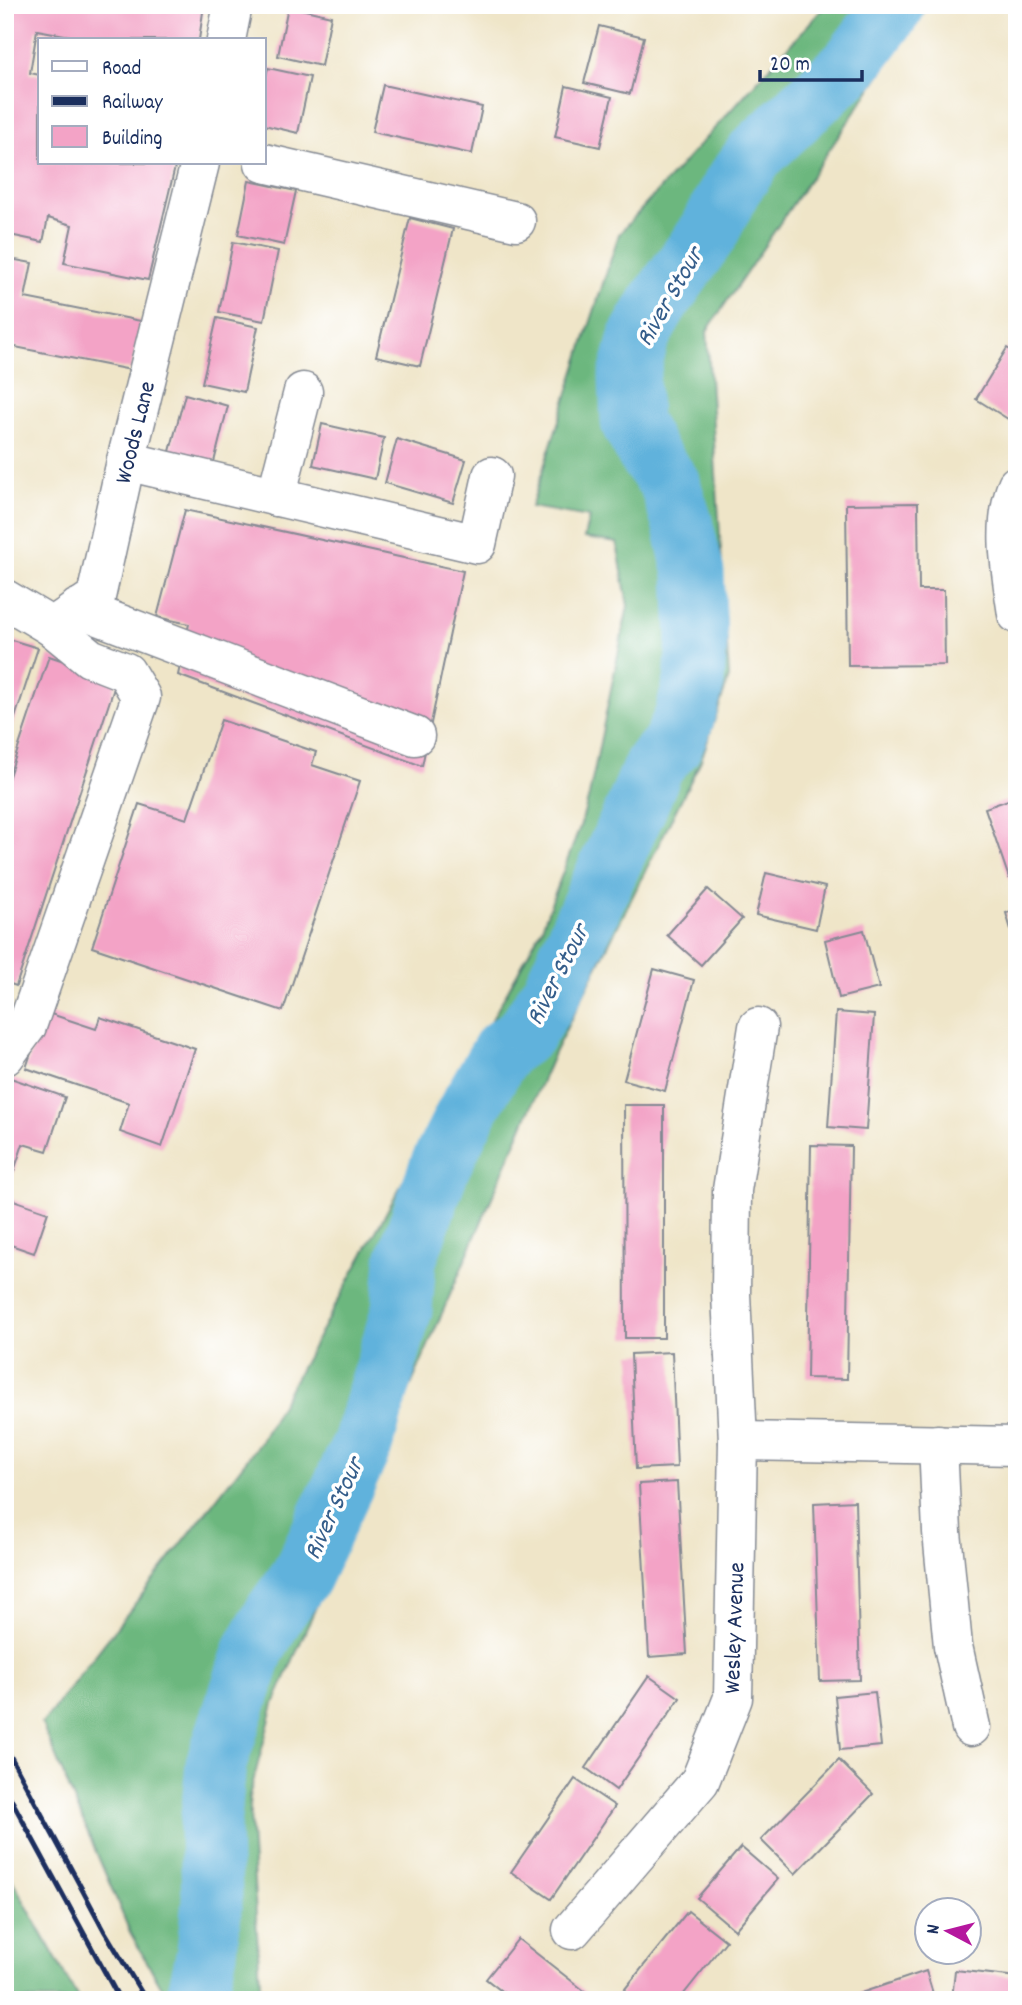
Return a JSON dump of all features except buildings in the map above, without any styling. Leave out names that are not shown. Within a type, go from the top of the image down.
[{"type":"street","points":[[226,38],[233,5]]},
{"type":"street","points":[[266,163],[516,221]]},
{"type":"street","name":"Woods Lane","points":[[65,617],[96,597],[126,461],[200,164]]},
{"type":"street","points":[[276,497],[303,392]]},
{"type":"street","points":[[126,461],[477,544],[492,476]]},
{"type":"street","points":[[1017,485],[1012,497],[1008,547],[1017,614]]},
{"type":"street","points":[[5,598],[415,736]]},
{"type":"street","points":[[5,1056],[27,1026],[141,697],[126,672],[90,658],[65,617]]},
{"type":"street","name":"Wesley Avenue","points":[[572,1930],[700,1781],[733,1698],[738,1441],[731,1294],[732,1190],[758,1027]]},
{"type":"street","points":[[738,1441],[1017,1446]]},
{"type":"street","points":[[938,1444],[942,1532],[953,1646],[971,1727]]},
{"type":"green space","points":[[826,5],[927,5],[707,331],[729,677],[701,760],[554,1053],[274,1704],[249,1797],[261,2000],[169,2000],[130,1932],[42,1724],[261,1441],[541,930],[589,796],[628,606],[617,543],[584,538],[589,517],[531,507],[619,234]]},
{"type":"green space","points":[[5,1867],[79,2000],[5,2000]]},
{"type":"waterway","name":"River Stour","points":[[196,2000],[207,1952],[212,1899],[210,1827],[216,1764],[254,1650],[276,1611],[301,1576],[363,1443],[402,1309],[406,1260],[440,1166],[503,1049],[525,1034],[553,989],[654,765],[672,745],[684,718],[694,682],[697,638],[694,573],[682,522],[669,482],[649,456],[631,422],[629,376],[639,337],[658,304],[708,233],[731,188],[756,153],[851,64],[895,5]]},
{"type":"railway","points":[[5,1746],[105,1932],[146,2000]]},
{"type":"railway","points":[[5,1788],[120,2000]]}]
